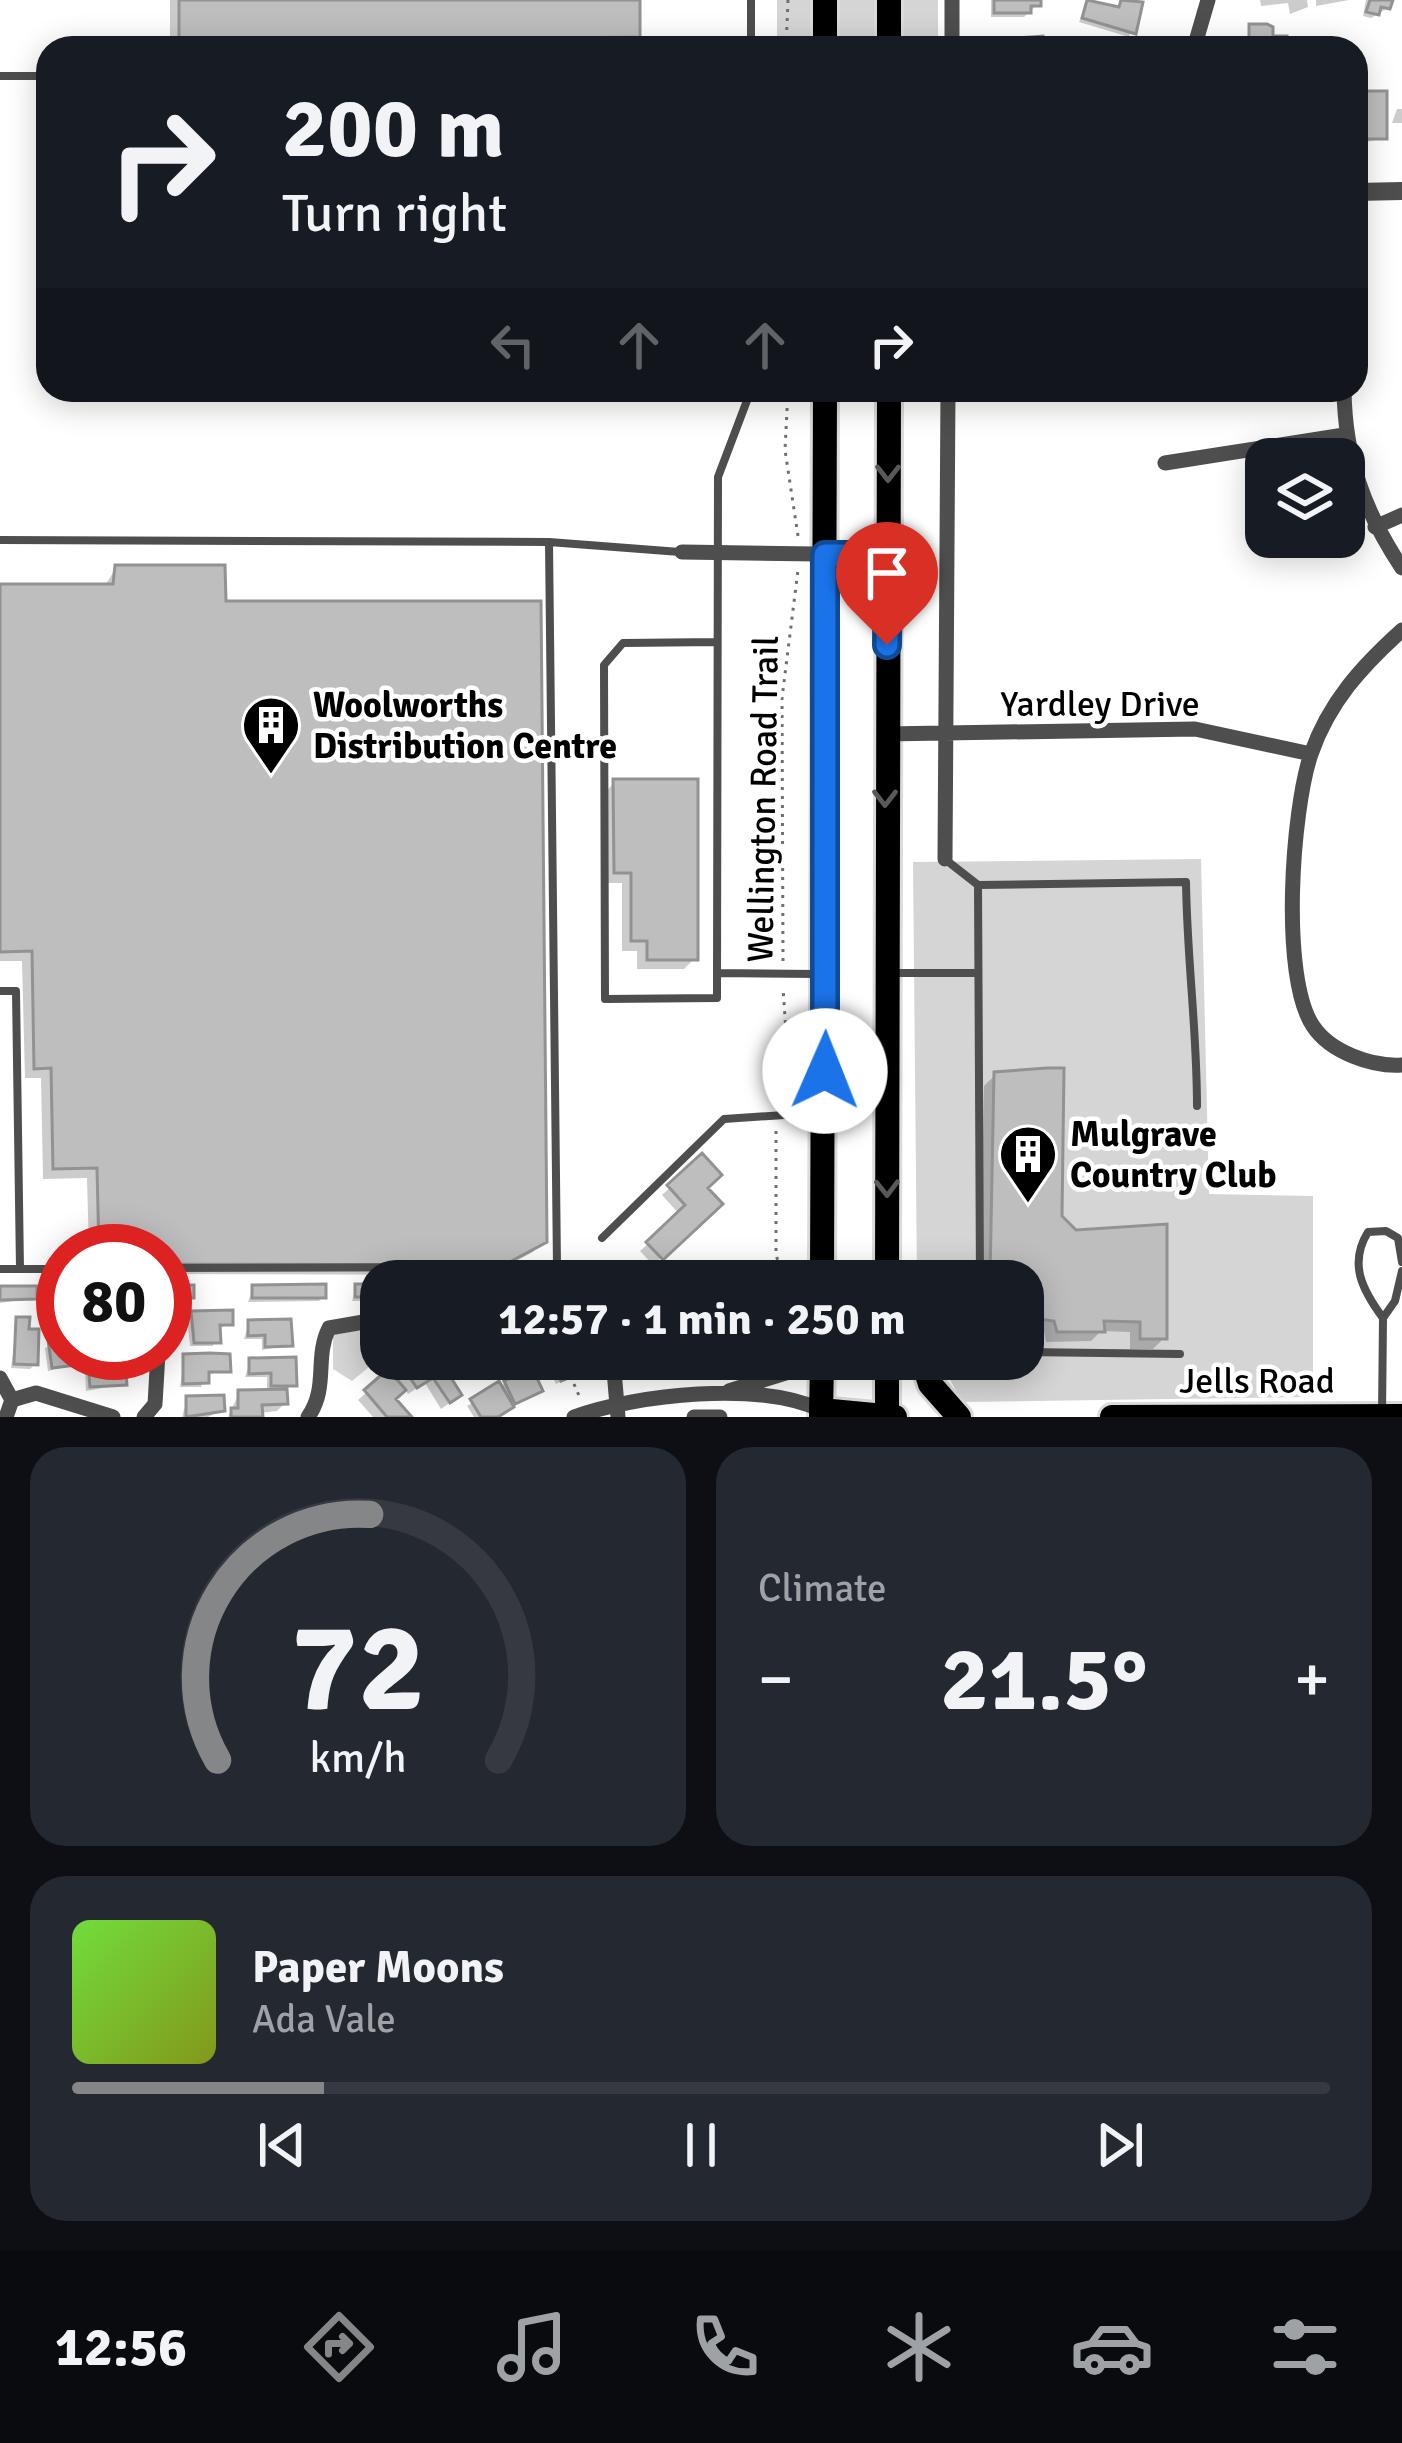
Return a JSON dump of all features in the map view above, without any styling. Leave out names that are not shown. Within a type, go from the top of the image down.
[{"type":"main road","points":[[825,0],[825,36]]},
{"type":"main road","points":[[889,0],[891,36]]},
{"type":"main road","points":[[822,1260],[825,402]]},
{"type":"main road","points":[[887,1260],[884,974],[889,402]]},
{"type":"main road","points":[[887,1247],[891,1260]]},
{"type":"main road","points":[[819,1380],[814,1415],[890,1417],[888,1380]]},
{"type":"main road","points":[[929,1380],[959,1417]]},
{"type":"main road","name":"Jells Road","points":[[1112,1417],[1402,1416]]},
{"type":"street","points":[[952,0],[952,36]]},
{"type":"street","points":[[1198,36],[1208,0]]},
{"type":"street","points":[[1368,192],[1402,191]]},
{"type":"street","points":[[945,859],[948,402]]},
{"type":"street","points":[[1344,402],[1344,435],[1375,527],[1402,568]]},
{"type":"street","points":[[1165,463],[1344,435]]},
{"type":"street","points":[[1375,527],[1402,515]]},
{"type":"street","points":[[682,552],[888,555]]},
{"type":"street","points":[[1402,630],[1356,673],[1311,754],[1294,836],[1301,1000],[1314,1028],[1334,1045],[1386,1066],[1402,1065]]},
{"type":"street","name":"Yardley Drive","points":[[886,734],[1196,729],[1311,754]]},
{"type":"street","points":[[308,1417],[324,1387],[322,1349],[329,1328],[360,1323]]},
{"type":"street","points":[[0,1378],[9,1409],[36,1393],[112,1417]]},
{"type":"street","points":[[143,1417],[155,1404],[156,1380]]},
{"type":"street","points":[[614,1380],[616,1410]]},
{"type":"street","points":[[574,1417],[709,1396],[771,1380]]},
{"type":"street","points":[[709,1396],[798,1399],[814,1415]]},
{"type":"street","points":[[694,1417],[720,1417]]},
{"type":"lane","points":[[751,0],[752,36]]},
{"type":"lane","points":[[0,76],[36,76]]},
{"type":"lane","points":[[717,642],[623,643],[604,665],[605,999],[717,998],[718,477],[746,402]]},
{"type":"lane","points":[[0,540],[549,542],[682,552]]},
{"type":"lane","points":[[192,1268],[557,1267],[549,542]]},
{"type":"lane","points":[[945,859],[978,885],[1186,882],[1187,985],[1197,1009],[1198,1106]]},
{"type":"lane","points":[[978,885],[980,1260]]},
{"type":"lane","points":[[717,973],[783,970],[826,976]]},
{"type":"lane","points":[[884,974],[978,973]]},
{"type":"lane","points":[[0,991],[16,991],[20,1269]]},
{"type":"lane","points":[[602,1238],[724,1119],[824,1113]]},
{"type":"lane","points":[[1382,1416],[1383,1318],[1364,1292],[1359,1246],[1368,1232],[1386,1231],[1398,1238],[1402,1266],[1396,1301],[1383,1318]]},
{"type":"lane","points":[[0,1269],[36,1269]]},
{"type":"lane","points":[[1044,1352],[1180,1354]]},
{"type":"path","points":[[786,36],[788,0]]},
{"type":"path","name":"Wellington Road Trail","points":[[777,1260],[776,1113],[788,1046],[783,970],[782,698],[798,554],[785,450],[787,402]]},
{"type":"shaded area","points":[[777,0],[938,0],[938,36],[777,36]]},
{"type":"shaded area","points":[[1201,859],[1209,1194],[1313,1196],[1313,1397],[962,1402],[950,1380],[1044,1380],[1044,1260],[917,1260],[913,862]]},
{"type":"shaded area","points":[[340,1329],[360,1329],[360,1374],[352,1381],[333,1369],[333,1335]]},
{"type":"building","points":[[179,0],[640,0],[640,36],[179,36]]},
{"type":"building","points":[[994,0],[1041,0],[1041,6],[1031,6],[1031,13],[994,13]]},
{"type":"building","points":[[1087,0],[1119,7],[1121,0],[1143,2],[1136,34],[1082,18]]},
{"type":"building","points":[[1370,0],[1393,0],[1390,9],[1381,7],[1379,15],[1366,12]]},
{"type":"building","points":[[1249,24],[1273,27],[1273,36],[1249,36]]},
{"type":"building","points":[[1368,91],[1387,91],[1387,139],[1368,139]]},
{"type":"building","name":"Woolworths Distribution Centre","points":[[115,565],[225,565],[226,601],[541,601],[547,1242],[513,1260],[192,1264],[192,1224],[98,1224],[97,1168],[53,1169],[51,1068],[34,1069],[32,951],[0,952],[0,584],[113,584]]},
{"type":"building","points":[[613,779],[698,779],[698,960],[647,960],[647,941],[631,941],[631,873],[614,873]]},
{"type":"building","name":"Mulgrave Country Club","points":[[1064,1068],[1062,1216],[1076,1230],[1167,1224],[1167,1339],[1140,1339],[1140,1322],[1104,1321],[1105,1332],[1057,1332],[1054,1321],[1044,1320],[1044,1260],[990,1260],[994,1072]]},
{"type":"building","points":[[702,1153],[722,1175],[708,1188],[723,1204],[663,1260],[646,1242],[685,1205],[667,1185]]},
{"type":"building","points":[[326,1284],[326,1298],[252,1298],[252,1285]]},
{"type":"building","points":[[0,1286],[36,1286],[36,1299],[0,1300]]},
{"type":"building","points":[[233,1310],[233,1325],[220,1325],[221,1343],[194,1343],[192,1311]]},
{"type":"building","points":[[16,1317],[30,1317],[29,1329],[36,1329],[36,1365],[14,1364]]},
{"type":"building","points":[[291,1319],[293,1346],[265,1347],[265,1335],[248,1336],[248,1320]]},
{"type":"building","points":[[192,1354],[230,1354],[231,1372],[209,1372],[209,1383],[183,1384],[183,1380],[192,1380]]},
{"type":"building","points":[[296,1357],[297,1386],[271,1386],[271,1373],[249,1374],[249,1358]]},
{"type":"building","points":[[89,1380],[127,1380],[127,1385],[90,1387]]},
{"type":"building","points":[[375,1380],[397,1380],[406,1390],[396,1399],[412,1417],[387,1417],[364,1390]]},
{"type":"building","points":[[434,1380],[452,1380],[462,1395],[450,1403]]},
{"type":"building","points":[[538,1380],[543,1391],[515,1404],[504,1381]]},
{"type":"building","points":[[499,1381],[514,1407],[498,1417],[481,1417],[470,1399]]},
{"type":"building","points":[[287,1389],[288,1404],[262,1405],[263,1417],[231,1417],[231,1408],[238,1408],[238,1390]]},
{"type":"building","points":[[224,1395],[225,1411],[186,1417],[186,1396]]},
{"type":"place","name":"Woolworths Distribution Centre","points":[[271,776]]},
{"type":"place","name":"Mulgrave Country Club","points":[[1028,1205]]},
{"type":"route","points":[[825,1071],[825,555],[888,555],[887,645]]}]
